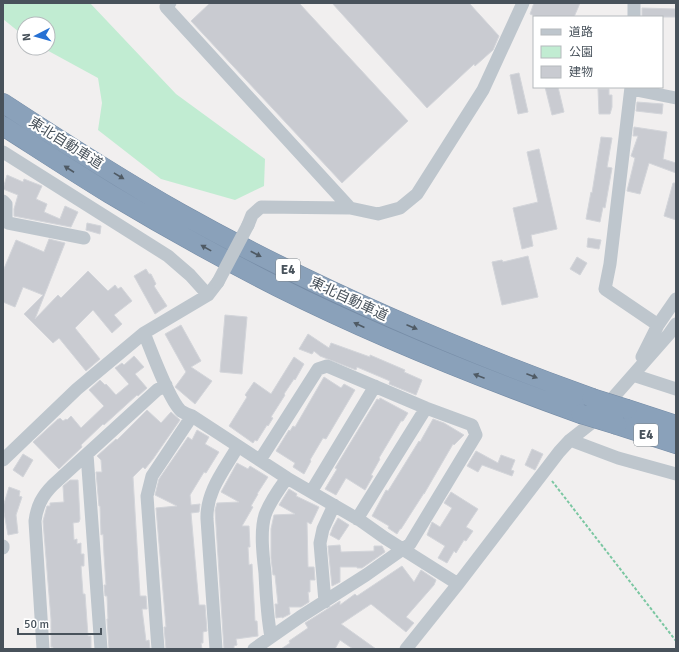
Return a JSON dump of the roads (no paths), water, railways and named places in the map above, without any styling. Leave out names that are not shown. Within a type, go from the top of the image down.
[{"type":"highway","name":"東北自動車道","points":[[3,103],[82,154],[180,213],[290,271],[411,327],[482,357],[592,398],[676,425]]},
{"type":"highway","name":"東北自動車道","points":[[3,126],[111,195],[280,288],[408,348],[581,414],[676,444]]},
{"type":"street","points":[[170,3],[166,7],[350,208]]},
{"type":"street","points":[[3,460],[77,389],[144,333],[208,295],[218,282],[252,215],[261,207],[350,208],[378,214],[400,208],[417,194],[483,90],[523,3]]},
{"type":"street","points":[[634,3],[634,16]]},
{"type":"street","points":[[658,325],[605,289],[610,264],[631,88],[676,98]]},
{"type":"street","points":[[4,157],[168,256],[190,275],[208,295]]},
{"type":"street","points":[[3,201],[6,204],[6,222],[8,223],[84,238]]},
{"type":"street","points":[[633,375],[658,325],[676,299]]},
{"type":"street","points":[[406,649],[458,584],[544,471],[570,440],[589,425],[669,334],[676,324]]},
{"type":"street","points":[[144,333],[166,385],[174,401],[182,411],[287,478],[358,519],[385,538],[404,548],[458,584]]},
{"type":"street","points":[[254,649],[410,544],[476,435],[472,425],[426,408],[327,366],[318,369],[260,460]]},
{"type":"street","points":[[633,375],[676,389]]},
{"type":"street","points":[[43,649],[35,521],[36,510],[45,494],[157,390],[166,385]]},
{"type":"street","points":[[311,492],[374,386]]},
{"type":"street","points":[[358,519],[426,408]]},
{"type":"street","points":[[158,649],[147,496],[152,476],[192,416]]},
{"type":"street","points":[[570,440],[618,458],[676,474]]},
{"type":"street","points":[[216,649],[207,503],[215,485],[238,446]]},
{"type":"street","points":[[87,454],[101,649]]},
{"type":"street","points":[[271,637],[268,623],[263,549],[264,524],[265,516],[271,502],[287,478]]},
{"type":"street","points":[[325,602],[320,544],[323,529],[334,505]]}]
